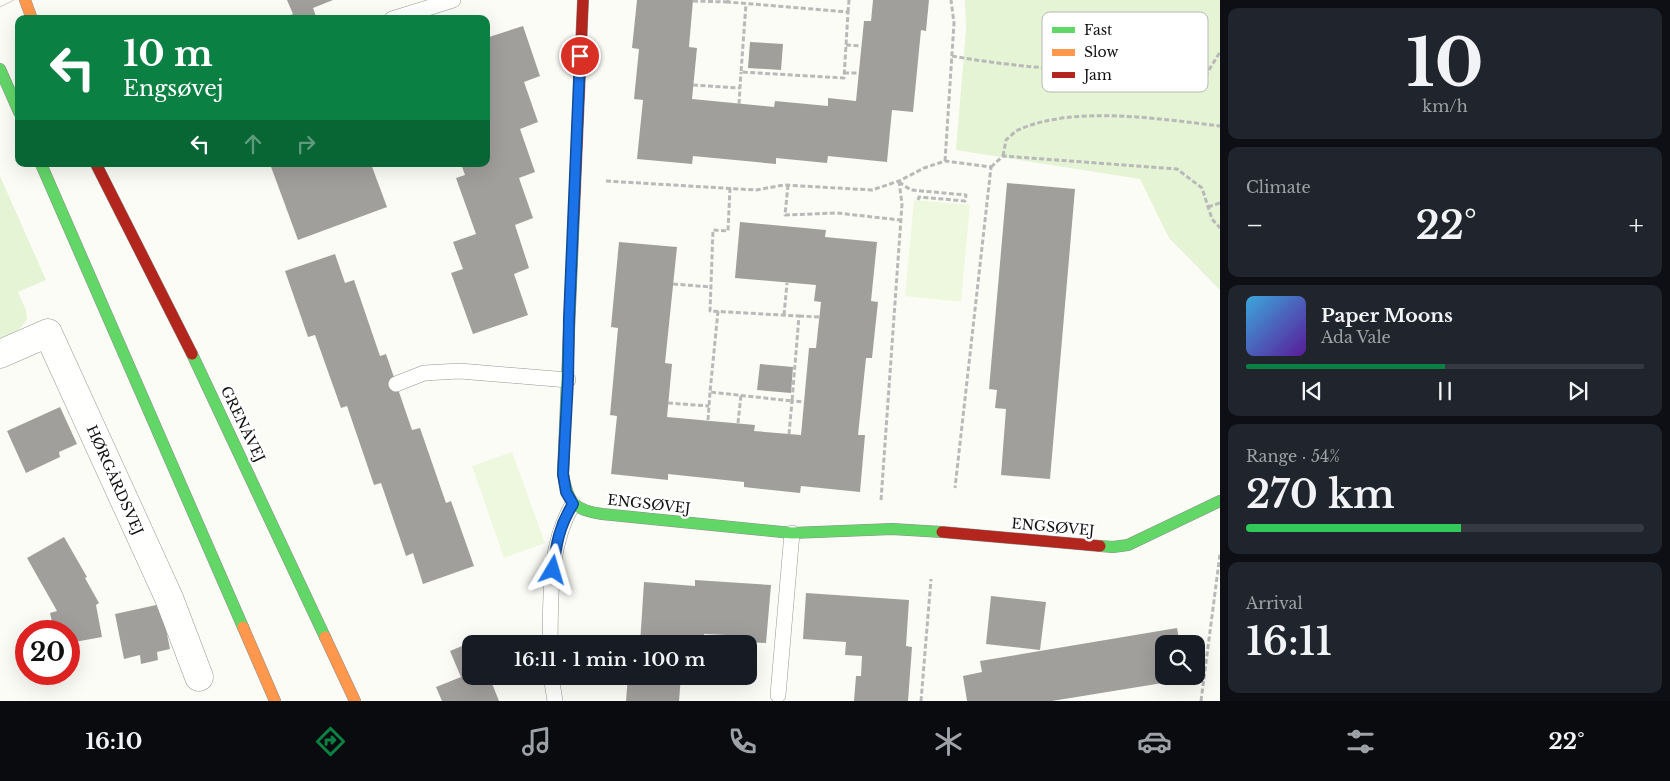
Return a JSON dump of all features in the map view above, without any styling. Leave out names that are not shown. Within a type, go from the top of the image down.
[{"type":"main road","points":[[25,0],[31,15]]},
{"type":"main road","points":[[573,504],[566,492],[563,474],[583,0]]},
{"type":"main road","points":[[1,71],[15,103]]},
{"type":"main road","points":[[42,167],[275,701]]},
{"type":"main road","name":"GRENÅVEJ","points":[[98,167],[213,396],[355,701]]},
{"type":"main road","name":"ENGSØVEJ","points":[[573,504],[589,512],[602,514],[792,533],[879,529],[919,530],[1120,546],[1136,542],[1220,501]]},
{"type":"street","name":"HØRGÅRDSVEJ","points":[[0,354],[48,333],[169,598],[199,676]]},
{"type":"lane","points":[[405,15],[453,0]]},
{"type":"lane","points":[[396,384],[424,373],[460,371],[568,380]]},
{"type":"lane","points":[[550,635],[550,610],[556,546],[565,516],[573,504]]},
{"type":"lane","points":[[778,695],[792,533]]},
{"type":"lane","points":[[552,685],[555,701]]},
{"type":"path","points":[[741,72],[844,78],[849,0]]},
{"type":"path","points":[[945,161],[954,23],[951,0]]},
{"type":"path","points":[[693,1],[728,1],[848,12]]},
{"type":"path","points":[[739,104],[746,4]]},
{"type":"path","points":[[846,45],[861,46]]},
{"type":"path","points":[[1208,72],[1220,52]]},
{"type":"path","points":[[952,56],[981,62],[1042,67]]},
{"type":"path","points":[[844,73],[858,73]]},
{"type":"path","points":[[693,85],[740,88]]},
{"type":"path","points":[[955,488],[991,167],[1003,156],[1006,140],[1017,131],[1042,123],[1078,116],[1105,116],[1220,126]]},
{"type":"path","points":[[1003,156],[1177,169],[1202,188],[1212,219],[1220,228]]},
{"type":"path","points":[[575,179],[756,190],[788,185],[872,190],[899,181],[924,168],[945,161],[991,167]]},
{"type":"path","points":[[899,181],[911,190],[966,195],[965,201],[918,197],[918,200]]},
{"type":"path","points":[[879,529],[902,204],[899,181]]},
{"type":"path","points":[[788,185],[785,215],[837,213],[900,220]]},
{"type":"path","points":[[730,188],[728,231],[713,230],[710,311],[820,317]]},
{"type":"path","points":[[1208,207],[1220,202]]},
{"type":"path","points":[[784,315],[787,283]]},
{"type":"path","points":[[673,284],[711,287]]},
{"type":"path","points":[[708,420],[718,311]]},
{"type":"path","points":[[789,434],[799,316]]},
{"type":"path","points":[[710,392],[804,402]]},
{"type":"path","points":[[738,423],[741,396]]},
{"type":"path","points":[[668,403],[709,406]]},
{"type":"path","points":[[1201,701],[1220,554]]},
{"type":"path","points":[[921,701],[931,579]]},
{"type":"green space","points":[[965,0],[1220,0],[1220,290],[1169,238],[1140,179],[956,150],[966,30]]},
{"type":"green space","points":[[0,176],[46,280],[18,292],[26,310],[27,319],[19,330],[0,339]]},
{"type":"green space","points":[[914,200],[970,205],[961,302],[905,296]]},
{"type":"green space","points":[[512,452],[545,543],[504,558],[472,466]]},
{"type":"building","points":[[287,0],[333,0],[313,8],[316,15],[291,15],[293,14]]},
{"type":"building","points":[[637,0],[693,0],[689,47],[697,48],[692,99],[774,107],[775,101],[828,106],[828,98],[856,101],[864,21],[871,21],[873,0],[929,0],[926,31],[921,30],[913,112],[892,110],[887,162],[828,156],[827,163],[776,158],[776,164],[693,156],[692,164],[637,159],[643,100],[634,99],[639,49],[632,48]]},
{"type":"building","points":[[523,26],[540,76],[524,82],[538,122],[520,129],[535,172],[519,178],[533,218],[515,225],[529,268],[514,274],[528,315],[473,334],[451,273],[463,269],[453,242],[476,234],[456,178],[465,175],[462,167],[490,167],[490,37]]},
{"type":"building","points":[[750,42],[783,44],[781,70],[748,68]]},
{"type":"building","points":[[271,167],[372,167],[387,207],[298,240]]},
{"type":"building","points":[[1007,183],[1075,189],[1050,479],[1001,475],[1006,409],[995,408],[997,390],[989,389]]},
{"type":"building","points":[[740,222],[826,230],[825,237],[877,242],[871,301],[878,302],[872,358],[866,358],[858,435],[865,435],[860,492],[801,486],[800,493],[744,487],[744,482],[668,474],[668,480],[611,474],[617,416],[610,415],[618,328],[611,327],[619,242],[677,247],[665,363],[672,364],[667,417],[755,425],[754,431],[801,435],[809,348],[816,348],[821,302],[814,301],[816,285],[735,278]]},
{"type":"building","points":[[335,254],[345,283],[354,280],[380,356],[386,354],[412,430],[420,428],[446,503],[451,501],[474,566],[423,584],[413,553],[406,556],[381,483],[374,485],[347,406],[341,408],[315,335],[308,337],[285,271]]},
{"type":"building","points":[[760,364],[793,367],[791,393],[757,390]]},
{"type":"building","points":[[60,407],[77,444],[59,452],[60,457],[26,473],[7,431]]},
{"type":"building","points":[[64,537],[87,577],[85,578],[99,603],[96,605],[102,637],[80,641],[80,620],[52,620],[50,613],[57,611],[27,558]]},
{"type":"building","points":[[695,580],[771,585],[766,643],[757,643],[757,635],[641,635],[644,582],[695,586]]},
{"type":"building","points":[[806,593],[909,600],[906,646],[912,647],[908,701],[854,701],[856,676],[861,676],[862,656],[845,655],[846,642],[803,639]]},
{"type":"building","points":[[991,596],[1046,602],[1040,650],[986,644]]},
{"type":"building","points":[[161,604],[170,649],[157,652],[158,660],[141,664],[140,655],[124,659],[115,614]]},
{"type":"building","points":[[1177,628],[1178,635],[1155,635],[1155,684],[1052,701],[967,701],[963,676],[982,672],[980,661]]},
{"type":"building","points":[[462,646],[462,685],[493,685],[499,701],[442,701],[436,687],[461,677],[450,651]]},
{"type":"building","points":[[627,685],[680,685],[679,701],[626,701]]},
{"type":"tram line","points":[[0,7],[14,0]]},
{"type":"traffic: fast","points":[[0,69],[15,103]]},
{"type":"traffic: fast","points":[[42,167],[243,627]]},
{"type":"traffic: fast","points":[[574,213],[563,474],[567,492],[578,507],[602,514],[792,533],[892,529],[942,532]]},
{"type":"traffic: fast","points":[[192,354],[325,637]]},
{"type":"traffic: fast","points":[[1100,546],[1128,545],[1220,501]]},
{"type":"traffic: slow","points":[[25,0],[31,15]]},
{"type":"traffic: slow","points":[[243,627],[275,701]]},
{"type":"traffic: slow","points":[[325,637],[355,701]]},
{"type":"traffic: jam","points":[[574,213],[583,0]]},
{"type":"traffic: jam","points":[[98,167],[192,354]]},
{"type":"traffic: jam","points":[[942,532],[1100,546]]},
{"type":"route","points":[[553,570],[560,530],[565,516],[573,504],[566,492],[563,474],[580,56]]}]
